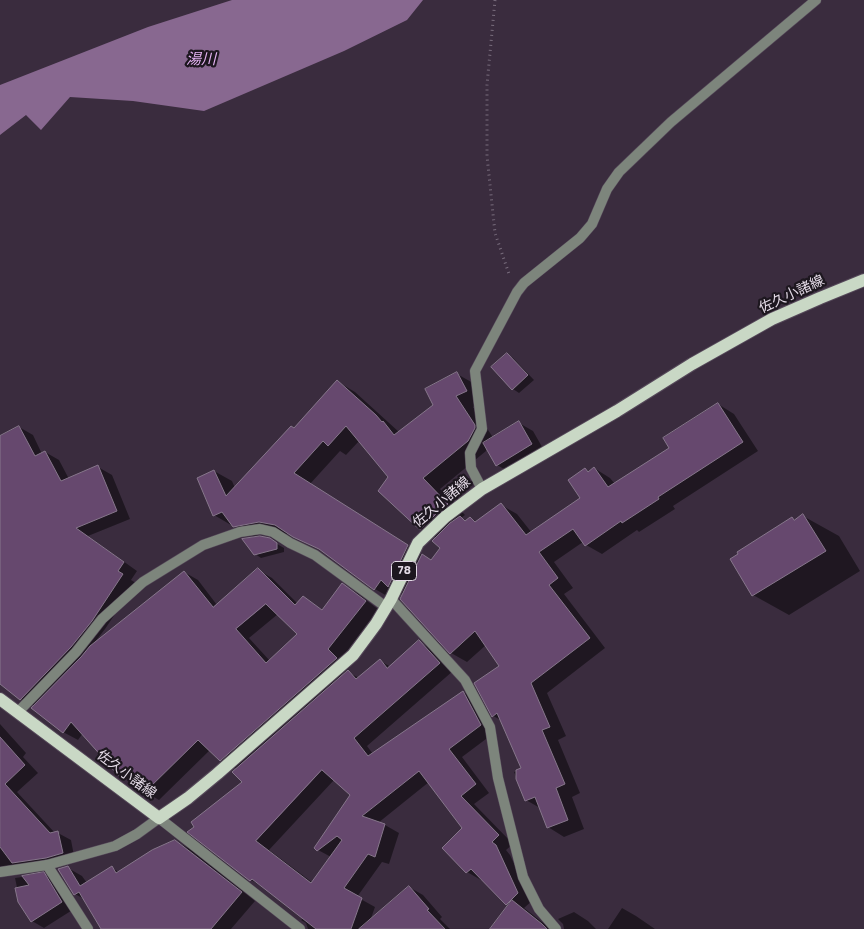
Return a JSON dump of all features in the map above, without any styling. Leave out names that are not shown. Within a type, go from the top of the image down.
[{"type":"main road","name":"佐久小諸線","points":[[0,699],[159,818],[188,798],[353,655],[376,624],[418,543],[445,517],[482,489],[617,411],[692,364],[764,324],[864,280]]},
{"type":"street","points":[[482,489],[471,468],[470,453],[482,429],[474,371],[517,292],[524,284],[580,238],[592,224],[607,190],[618,172],[671,122],[816,0]]},
{"type":"street","points":[[18,712],[76,652],[102,619],[143,582],[203,544],[240,532],[260,529],[273,532],[315,555],[388,603],[465,680],[490,727],[498,778],[524,878],[539,909],[556,929]]},
{"type":"street","points":[[0,872],[47,865],[115,846],[137,834],[159,818],[300,929]]},
{"type":"street","points":[[47,865],[88,929]]},
{"type":"path","points":[[495,0],[487,85],[486,156],[495,233],[511,278]]},
{"type":"water","name":"湯川","points":[[232,0],[423,0],[407,20],[344,51],[204,111],[133,101],[70,97],[41,130],[26,115],[0,135],[0,85],[148,27]]},
{"type":"building","points":[[507,353],[528,375],[512,390],[491,367]]},
{"type":"building","points":[[457,372],[467,391],[456,396],[475,425],[475,428],[468,441],[423,478],[448,504],[420,530],[378,491],[388,477],[346,426],[328,446],[323,441],[294,473],[408,545],[388,587],[381,580],[374,590],[319,549],[293,537],[275,525],[259,522],[233,527],[222,512],[213,516],[197,478],[214,470],[226,496],[291,426],[294,428],[337,380],[383,421],[394,435],[433,405],[425,389]]},
{"type":"building","points":[[718,403],[743,442],[585,546],[573,529],[539,552],[558,578],[549,585],[590,638],[531,683],[550,727],[542,730],[565,784],[556,788],[568,820],[547,828],[535,797],[525,801],[516,779],[516,770],[521,768],[497,713],[492,717],[474,683],[499,666],[475,631],[450,654],[400,599],[422,554],[431,560],[440,548],[432,541],[460,516],[465,521],[470,517],[475,522],[501,503],[526,535],[580,498],[568,480],[585,468],[588,472],[594,467],[608,487],[669,448],[663,438]]},
{"type":"building","points":[[519,421],[532,444],[496,466],[483,443]]},
{"type":"building","points":[[19,426],[35,456],[45,451],[61,481],[98,465],[117,511],[76,528],[124,562],[118,571],[123,574],[92,621],[71,647],[20,700],[0,684],[0,436]]},
{"type":"building","points":[[803,514],[826,551],[752,596],[730,559],[738,554],[737,552],[792,517],[794,520]]},
{"type":"building","points":[[260,536],[270,538],[277,543],[277,549],[254,555],[242,539]]},
{"type":"building","points":[[258,568],[295,605],[303,596],[322,610],[342,583],[366,601],[328,649],[337,658],[220,761],[198,740],[144,793],[125,772],[120,777],[71,722],[63,733],[31,708],[90,646],[184,571],[213,607]],"holes":[[[266,604],[297,634],[266,663],[236,629]]]},
{"type":"building","points":[[419,640],[440,663],[354,738],[368,756],[463,691],[481,725],[449,749],[476,784],[461,796],[499,835],[492,842],[496,845],[518,893],[506,905],[471,869],[466,873],[442,848],[462,828],[419,771],[362,816],[385,824],[375,857],[368,854],[344,888],[362,898],[351,929],[316,929],[187,832],[194,827],[191,822],[242,782],[232,772],[348,670],[356,679],[380,659],[387,668]],"holes":[[[322,770],[350,795],[314,848],[317,851],[337,836],[342,840],[311,883],[256,841]]]},
{"type":"building","points":[[0,737],[25,765],[5,784],[50,833],[58,831],[63,853],[46,858],[12,863],[0,847]]},
{"type":"building","points":[[175,840],[242,892],[211,929],[101,929],[79,892],[74,895],[58,869],[68,866],[80,886],[112,866],[116,873],[152,850]]},
{"type":"building","points":[[44,872],[62,902],[31,922],[18,902],[15,888],[29,885],[22,876]]},
{"type":"building","points":[[409,886],[429,909],[427,910],[445,929],[359,929]]},
{"type":"building","points":[[512,900],[542,924],[547,929],[490,929]]}]
